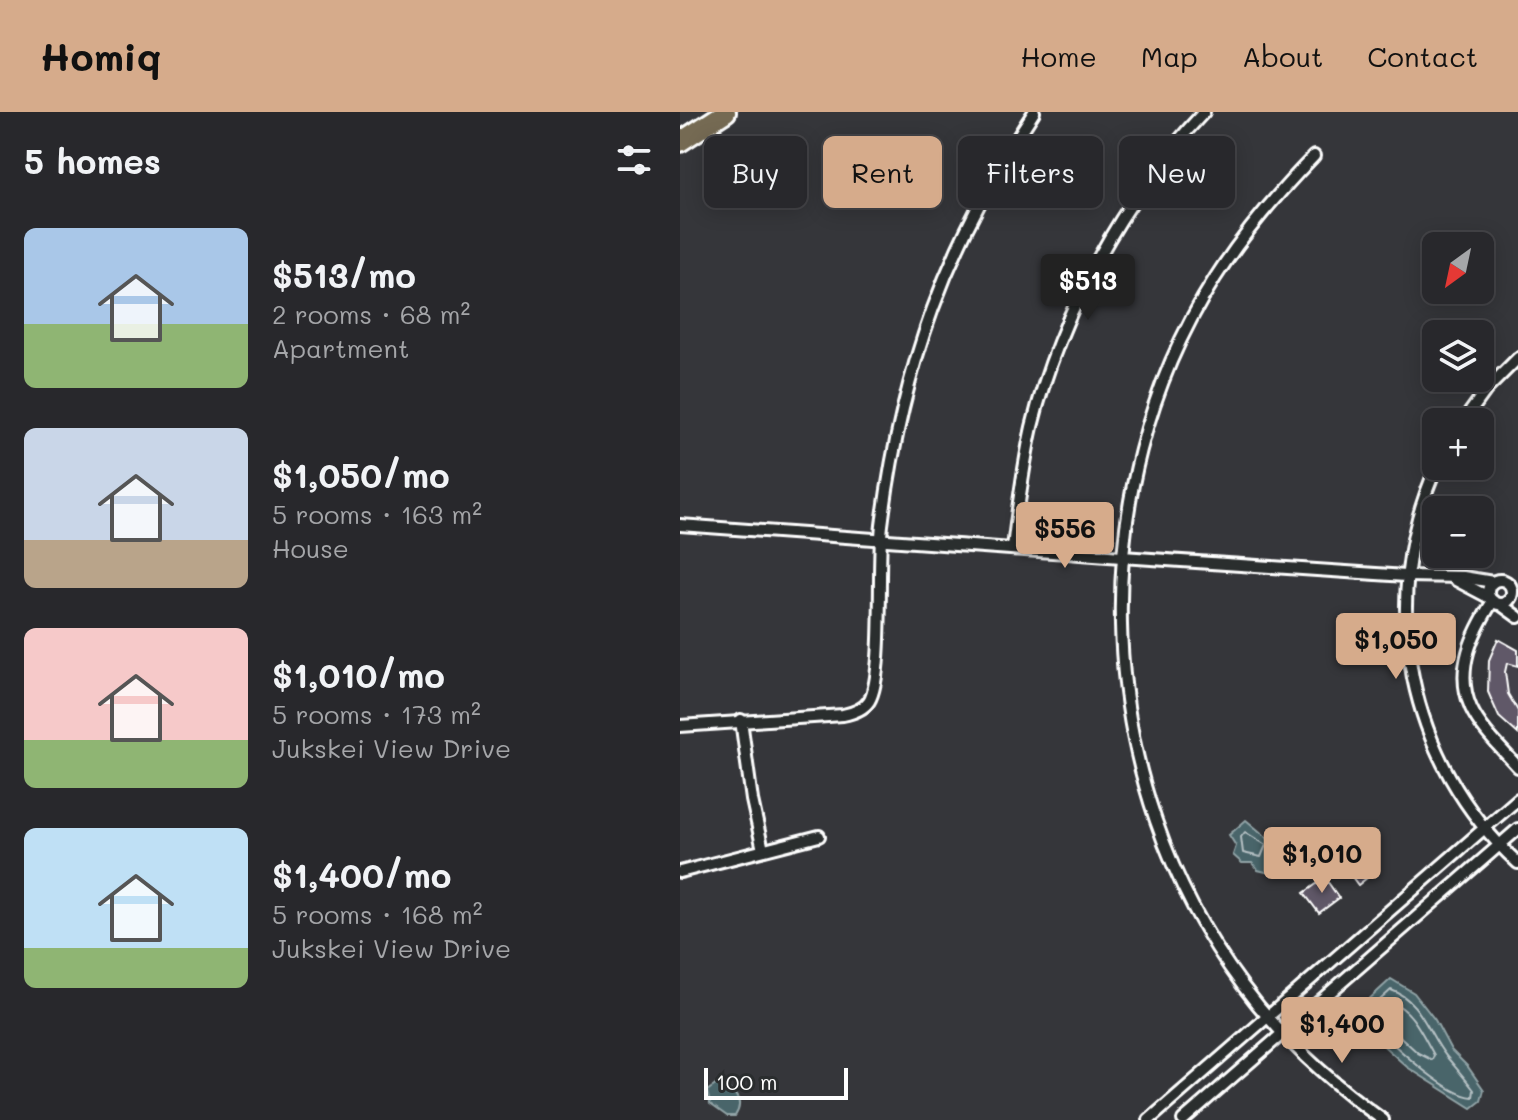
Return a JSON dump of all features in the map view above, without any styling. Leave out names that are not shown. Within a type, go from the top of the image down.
[{"type":"highway","points":[[680,142],[726,112]]},
{"type":"street","points":[[680,726],[843,715],[861,709],[869,700],[877,667],[880,538],[893,450],[914,364],[932,306],[951,260],[980,201],[1034,112]]},
{"type":"street","points":[[1013,548],[1019,492],[1032,427],[1051,366],[1071,317],[1098,260],[1124,216],[1166,157],[1204,112]]},
{"type":"street","points":[[1314,156],[1254,222],[1214,279],[1181,340],[1157,398],[1143,439],[1129,506],[1122,557],[1120,644],[1132,733],[1152,811],[1191,901],[1242,985],[1282,1033],[1383,1120]]},
{"type":"street","points":[[1473,408],[1486,390],[1518,358]]},
{"type":"street","points":[[1432,480],[1419,513],[1406,576],[1407,638],[1415,689],[1422,714],[1452,782],[1485,829],[1518,863]]},
{"type":"street","points":[[680,525],[1505,581],[1513,590],[1518,610]]},
{"type":"street","points":[[1452,578],[1518,617]]},
{"type":"street","points":[[1493,582],[1489,589],[1494,601]]},
{"type":"street","points":[[1513,590],[1494,601],[1471,640],[1465,684],[1471,708],[1518,767]]},
{"type":"street","points":[[741,720],[752,800],[763,850]]},
{"type":"street","points":[[1149,1120],[1518,799]]},
{"type":"street","points":[[1183,1120],[1518,829]]},
{"type":"street","points":[[680,872],[819,836]]},
{"type":"shaded area","points":[[1498,639],[1518,650],[1518,734],[1499,717],[1488,692],[1489,660]]},
{"type":"water","points":[[1246,820],[1277,846],[1268,862],[1270,873],[1258,870],[1252,863],[1242,863],[1233,855],[1236,846],[1229,835]]},
{"type":"water","points":[[1391,979],[1414,993],[1435,1020],[1451,1050],[1484,1090],[1481,1101],[1472,1108],[1407,1067],[1354,1019],[1364,1004]]},
{"type":"water","points":[[717,1084],[736,1096],[739,1105],[735,1116],[727,1116],[710,1104],[707,1091]]},
{"type":"building","points":[[1498,639],[1518,650],[1518,666],[1507,663],[1505,672],[1508,694],[1518,711],[1518,734],[1499,717],[1488,692],[1489,660]]},
{"type":"building","points":[[1354,858],[1368,877],[1358,885],[1344,866]]},
{"type":"building","points":[[1325,878],[1339,898],[1319,913],[1304,893]]}]
